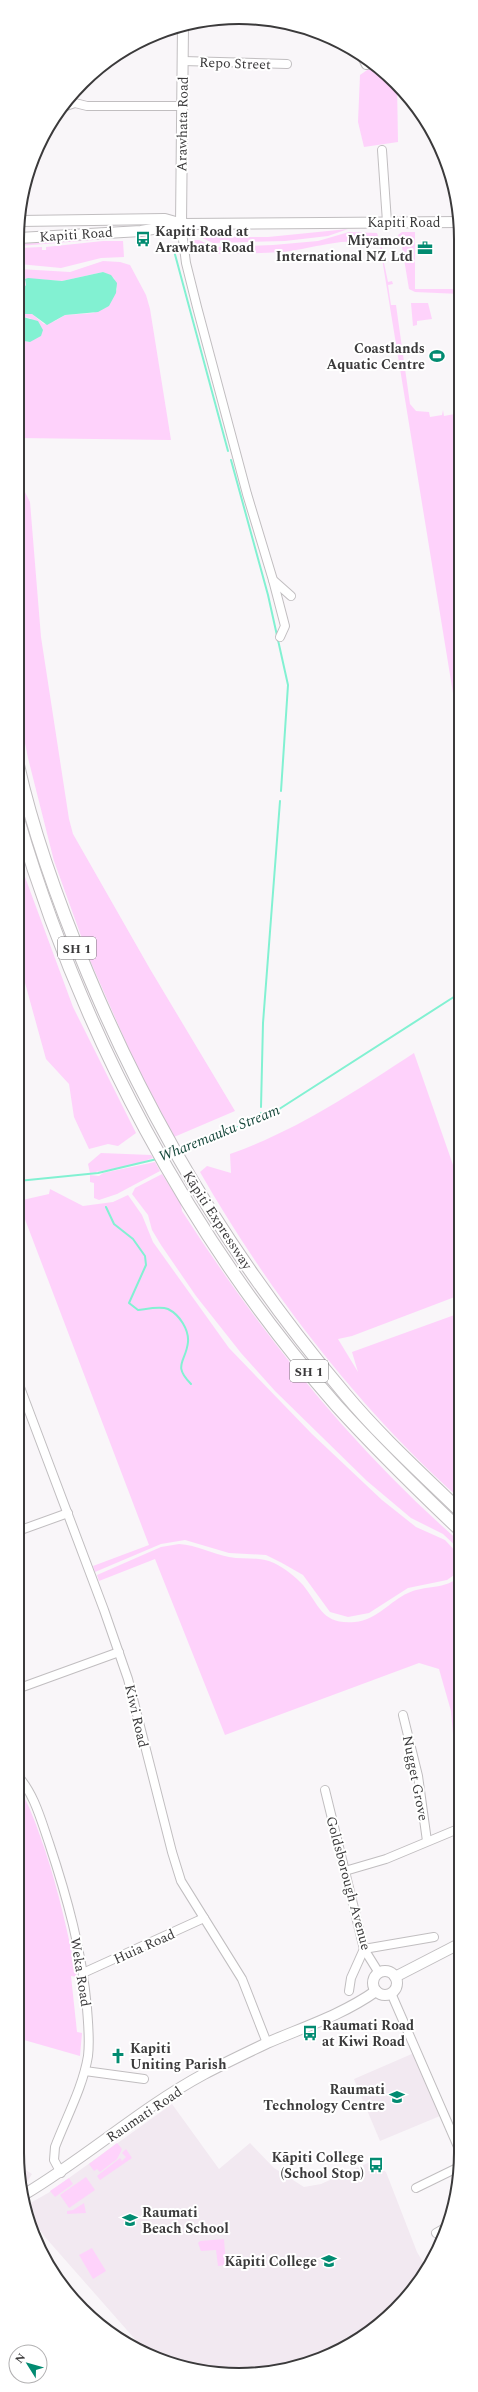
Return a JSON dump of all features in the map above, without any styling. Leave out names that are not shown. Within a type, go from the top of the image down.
[{"type":"highway","name":"Kāpiti Expressway","points":[[24,786],[46,865],[72,936],[111,1029],[157,1121],[195,1187],[244,1263],[279,1311],[346,1396],[408,1461],[454,1505]]},
{"type":"highway","name":"Kāpiti Expressway","points":[[24,839],[59,942],[99,1038],[145,1128],[182,1194],[232,1270],[277,1332],[337,1405],[398,1471],[454,1524]]},
{"type":"main road","name":"Arawhata Road","points":[[181,224],[183,31]]},
{"type":"main road","name":"Kapiti Road","points":[[25,221],[165,220],[181,224]]},
{"type":"main road","name":"Kapiti Road","points":[[24,238],[141,231],[181,224],[454,222]]},
{"type":"main road","points":[[395,1977],[454,1947]]},
{"type":"main road","points":[[379,1973],[390,1973],[395,1977],[397,1984],[391,1993],[381,1994],[376,1991],[373,1981],[379,1973]]},
{"type":"main road","name":"Raumati Road","points":[[28,2192],[61,2172],[164,2099],[203,2075],[267,2043],[344,2011],[376,1991]]},
{"type":"street","name":"Repo Street","points":[[183,61],[287,64]]},
{"type":"street","points":[[74,101],[87,106],[182,106]]},
{"type":"street","points":[[382,150],[387,222]]},
{"type":"street","points":[[181,224],[186,263],[197,307],[247,494],[274,580],[285,626],[280,637]]},
{"type":"street","points":[[274,580],[291,596]]},
{"type":"street","name":"Kiwi Road","points":[[24,1398],[128,1678],[174,1860],[181,1881],[242,1978],[267,2043]]},
{"type":"street","points":[[24,1529],[68,1513]]},
{"type":"street","points":[[24,1686],[119,1652]]},
{"type":"street","name":"Nugget Grove","points":[[403,1715],[418,1776],[427,1841]]},
{"type":"street","name":"Weka Road","points":[[24,1783],[37,1809],[69,1902],[84,1973],[88,2026],[88,2055],[84,2071],[55,2147],[54,2160],[61,2172]]},
{"type":"street","name":"Goldsborough Avenue","points":[[325,1790],[364,1949],[379,1973]]},
{"type":"street","points":[[345,1871],[386,1859],[454,1831]]},
{"type":"street","name":"Huia Road","points":[[84,1973],[204,1918]]},
{"type":"street","points":[[349,1990],[350,1978],[364,1949],[434,1936]]},
{"type":"street","points":[[391,1993],[454,2138]]},
{"type":"street","points":[[84,2071],[144,2078]]},
{"type":"street","points":[[416,2188],[454,2170]]},
{"type":"shaded area","points":[[370,68],[397,93],[398,142],[364,147],[358,122],[360,75]]},
{"type":"shaded area","points":[[348,229],[328,236],[285,241],[213,243],[200,237],[268,237]]},
{"type":"shaded area","points":[[349,232],[377,233],[385,257],[383,258],[388,282],[392,281],[393,284],[388,285],[391,305],[396,305],[410,404],[416,411],[429,412],[430,417],[442,415],[443,410],[444,416],[454,414],[454,699],[379,240],[375,245],[355,241],[281,252],[234,254],[186,253],[187,240],[199,240],[214,247],[273,245],[318,241]]},
{"type":"shaded area","points":[[402,232],[415,232],[415,289],[454,289],[454,294],[415,292],[409,289],[402,247],[398,235]]},
{"type":"shaded area","points":[[102,239],[24,246],[24,244]]},
{"type":"shaded area","points":[[103,241],[123,241],[124,257],[101,258],[61,268],[24,264],[24,248],[42,247],[42,250],[46,250],[46,247]]},
{"type":"shaded area","points":[[103,261],[120,262],[130,265],[146,295],[150,309],[171,440],[24,438],[24,338],[27,342],[41,336],[30,318],[24,317],[24,314],[32,314],[44,324],[55,321],[65,315],[93,313],[109,306],[117,289],[114,278],[103,272],[62,281],[34,279],[25,281],[26,285],[24,288],[24,269],[70,272]]},
{"type":"shaded area","points":[[103,272],[111,275],[117,283],[116,293],[109,306],[98,312],[65,315],[47,325],[32,314],[24,314],[25,279],[62,281]]},
{"type":"shaded area","points":[[411,303],[428,303],[432,319],[417,321],[417,325],[413,326]]},
{"type":"shaded area","points":[[24,317],[38,321],[43,330],[41,336],[30,342],[24,341]]},
{"type":"shaded area","points":[[24,490],[30,502],[41,637],[69,819],[73,834],[150,969],[235,1111],[174,1137],[135,1063],[89,958],[54,861],[24,738]]},
{"type":"shaded area","points":[[24,874],[73,1007],[136,1133],[118,1146],[108,1144],[89,1149],[74,1117],[69,1084],[46,1059],[24,979]]},
{"type":"shaded area","points":[[414,1053],[454,1168],[454,1297],[352,1336],[338,1339],[358,1372],[352,1352],[454,1315],[454,1493],[422,1464],[386,1426],[317,1346],[285,1304],[255,1260],[200,1172],[207,1166],[231,1173],[230,1154],[279,1134],[347,1096]]},
{"type":"shaded area","points":[[101,1153],[151,1155],[153,1158],[133,1165],[90,1173],[88,1164]]},
{"type":"shaded area","points":[[155,1162],[160,1171],[117,1194],[99,1200],[94,1198],[94,1183],[90,1182],[90,1175],[99,1176],[103,1173]]},
{"type":"shaded area","points":[[162,1174],[181,1204],[182,1211],[212,1256],[275,1344],[344,1427],[381,1467],[454,1536],[454,1544],[443,1534],[411,1518],[367,1481],[275,1391],[241,1353],[196,1296],[152,1230],[148,1215],[132,1194],[135,1188]]},
{"type":"shaded area","points":[[50,1189],[83,1206],[113,1202],[128,1195],[142,1215],[153,1242],[229,1348],[312,1434],[382,1500],[416,1527],[445,1540],[454,1550],[454,1575],[447,1580],[408,1588],[369,1613],[348,1617],[330,1612],[303,1575],[266,1555],[229,1553],[185,1540],[161,1544],[95,1572],[93,1566],[149,1545],[24,1217],[24,1200],[49,1194]]},
{"type":"shaded area","points":[[179,1544],[192,1546],[229,1557],[257,1559],[274,1563],[289,1572],[303,1585],[323,1612],[335,1620],[344,1622],[363,1621],[377,1614],[401,1596],[421,1589],[442,1585],[454,1580],[454,1746],[451,1711],[439,1669],[419,1663],[225,1735],[155,1559],[99,1581],[97,1575],[161,1547]]},
{"type":"shaded area","points":[[24,1797],[45,1850],[67,1929],[77,1977],[71,1976],[77,2032],[82,2033],[80,2056],[24,2040]]},
{"type":"shaded area","name":"Raumati Technology Centre","points":[[414,2053],[440,2116],[380,2141],[354,2079]]},
{"type":"shaded area","points":[[172,2104],[219,2169],[250,2143],[274,2168],[304,2187],[321,2184],[370,2162],[386,2172],[417,2252],[423,2263],[410,2284],[381,2315],[358,2332],[321,2352],[295,2361],[253,2368],[225,2368],[197,2364],[170,2357],[138,2343],[45,2237],[36,2224],[30,2203],[48,2193]]},
{"type":"shaded area","points":[[117,2143],[122,2149],[117,2159],[100,2172],[97,2169],[94,2171],[89,2164]]},
{"type":"shaded area","points":[[126,2149],[132,2158],[100,2180],[97,2176],[120,2158],[122,2161],[126,2157],[122,2153]]},
{"type":"shaded area","points":[[24,2169],[32,2174],[26,2183]]},
{"type":"shaded area","points":[[86,2177],[95,2190],[69,2208],[60,2195]]},
{"type":"shaded area","points":[[69,2178],[73,2184],[55,2197],[50,2191]]},
{"type":"shaded area","points":[[84,2203],[86,2213],[67,2214],[67,2211],[73,2210]]},
{"type":"shaded area","points":[[224,2239],[226,2265],[218,2266],[216,2250],[201,2251],[198,2243],[200,2241]]},
{"type":"shaded area","points":[[92,2248],[106,2271],[93,2279],[79,2255]]},
{"type":"waterway","points":[[173,247],[228,451]]},
{"type":"waterway","points":[[231,460],[268,595],[288,685],[281,791]]},
{"type":"waterway","points":[[261,1107],[263,1023],[280,801]]},
{"type":"waterway","name":"Wharemauku Stream","points":[[180,1150],[273,1113],[454,997]]},
{"type":"waterway","name":"Wharemauku Stream","points":[[260,1119],[261,1113]]},
{"type":"waterway","name":"Wharemauku Stream","points":[[24,1180],[98,1173],[157,1159]]},
{"type":"waterway","points":[[106,1207],[114,1224],[133,1239],[145,1256],[146,1265],[129,1303],[138,1310],[165,1308],[180,1319],[188,1337],[187,1349],[181,1368],[185,1378],[191,1384]]},
{"type":"place","name":"Kapiti Road at Arawhata Road","points":[[143,239]]},
{"type":"place","name":"Miyamoto International NZ Ltd","points":[[425,248]]},
{"type":"place","name":"Coastlands Aquatic Centre","points":[[437,356]]},
{"type":"place","name":"Raumati Road at Kiwi Road","points":[[310,2033]]},
{"type":"place","name":"Kapiti Uniting Parish","points":[[118,2056]]},
{"type":"place","name":"Raumati Technology Centre","points":[[397,2097]]},
{"type":"place","name":"Kāpiti College (School Stop)","points":[[376,2165]]},
{"type":"place","name":"Raumati Beach School","points":[[130,2220]]},
{"type":"place","name":"Kāpiti College","points":[[329,2261]]}]
